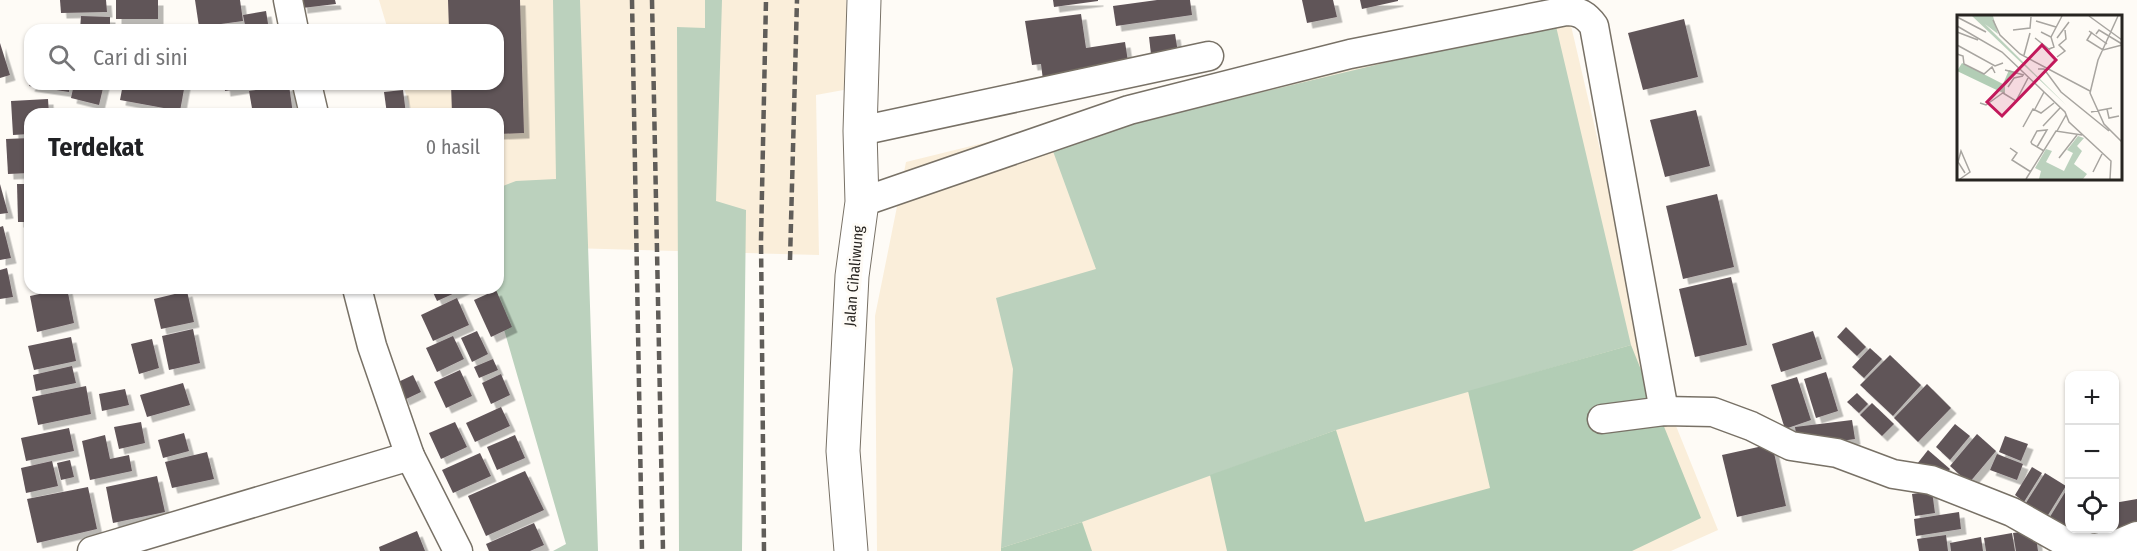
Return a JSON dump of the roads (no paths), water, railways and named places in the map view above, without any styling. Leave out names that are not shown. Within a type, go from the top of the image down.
[{"type":"highway","name":"Jalan Cihaliwung","points":[[851,551],[843,451],[852,276],[862,202],[860,131],[864,0]]},
{"type":"street","points":[[288,0],[293,24]]},
{"type":"street","points":[[862,202],[1128,110],[1350,54],[1575,11],[1588,18],[1594,26],[1664,411]]},
{"type":"street","points":[[860,131],[1209,56]]},
{"type":"street","points":[[308,90],[313,108]]},
{"type":"street","points":[[359,294],[372,346],[410,456],[458,551]]},
{"type":"street","points":[[1602,419],[1664,411],[1713,412],[1751,426],[1791,446],[1838,453],[1893,474],[1931,480],[2012,512],[2065,542],[2093,548],[2110,546],[2137,536]]},
{"type":"street","points":[[92,551],[410,456]]},
{"type":"railway","points":[[632,0],[642,551]]},
{"type":"railway","points":[[652,0],[663,551]]},
{"type":"railway","points":[[764,551],[761,240],[766,0]]},
{"type":"railway","points":[[790,260],[797,0]]}]
